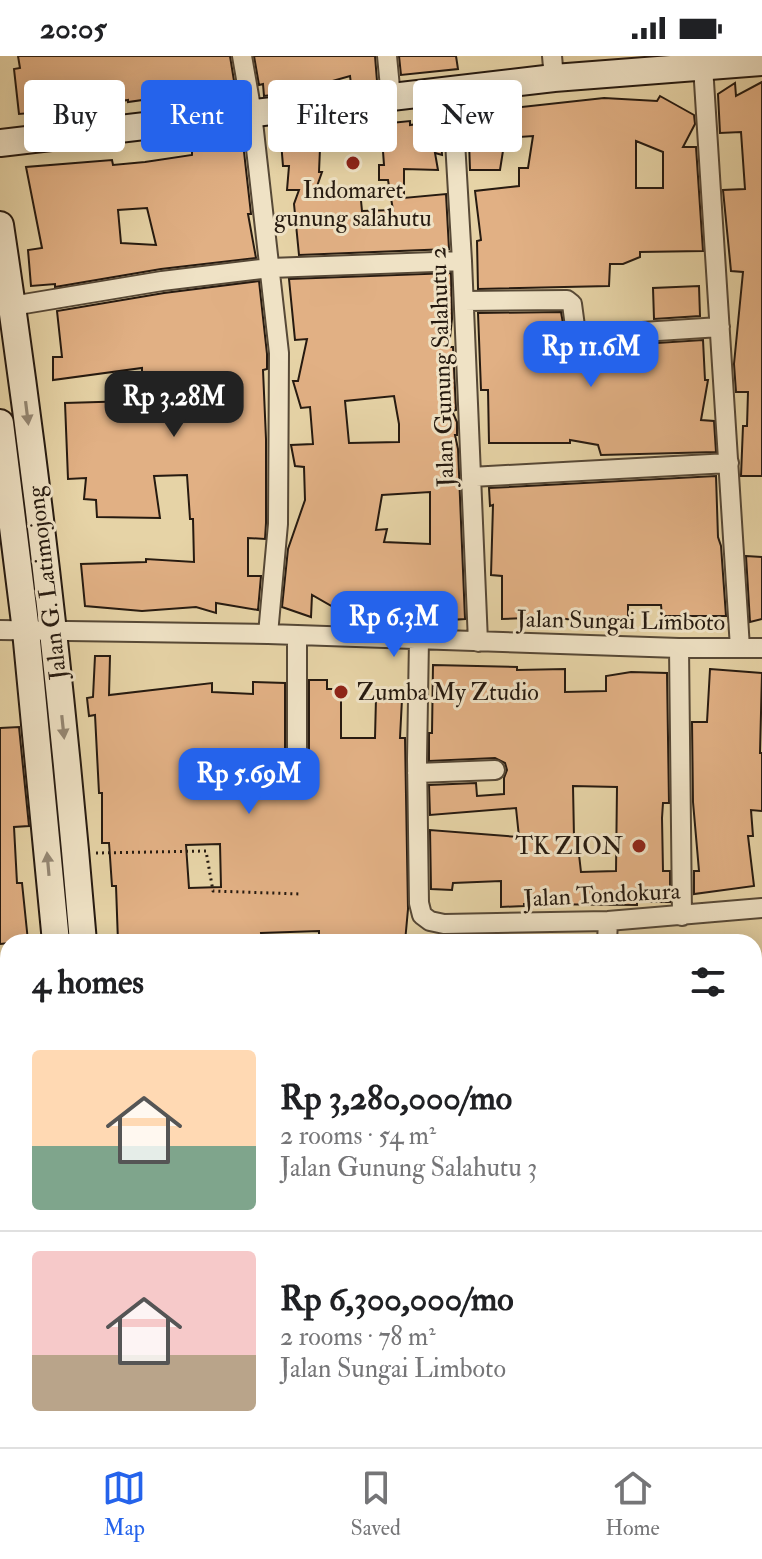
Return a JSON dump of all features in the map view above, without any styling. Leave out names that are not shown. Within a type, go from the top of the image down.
[{"type":"main road","points":[[496,80],[553,67],[703,66],[762,62]]},
{"type":"main road","points":[[252,113],[268,111]]},
{"type":"main road","points":[[0,143],[141,126]]},
{"type":"main road","name":"Jalan G. Latimojong","points":[[0,225],[53,630],[82,934]]},
{"type":"main road","points":[[0,423],[13,630],[55,934]]},
{"type":"street","points":[[242,56],[246,80]]},
{"type":"street","points":[[387,56],[389,80]]},
{"type":"street","points":[[703,66],[740,648]]},
{"type":"street","points":[[252,113],[279,353],[278,524],[268,634]]},
{"type":"street","name":"Jalan Gunung Salahutu 2","points":[[456,152],[478,642]]},
{"type":"street","points":[[12,306],[162,281],[270,268],[462,261]]},
{"type":"street","points":[[464,301],[567,300],[572,304],[574,330],[580,336],[720,327]]},
{"type":"street","points":[[471,477],[729,463]]},
{"type":"street","name":"Jalan Sungai Limboto","points":[[13,630],[762,648]]},
{"type":"street","points":[[297,635],[297,775]]},
{"type":"street","points":[[419,639],[419,903],[422,915],[443,933]]},
{"type":"street","points":[[679,648],[682,916]]},
{"type":"street","points":[[417,773],[495,770]]},
{"type":"street","name":"Jalan Tondokura","points":[[443,933],[762,908]]},
{"type":"street","points":[[607,934],[608,921]]},
{"type":"path","points":[[76,853],[206,851],[213,891],[300,894]]},
{"type":"building","points":[[18,56],[230,56],[234,80],[141,80],[141,100],[128,102],[125,100],[125,80],[24,80],[24,114],[19,114],[14,69],[20,68]]},
{"type":"building","points":[[254,56],[375,56],[377,80],[350,80],[350,76],[336,80],[268,80],[268,95],[264,96],[263,84],[259,85]]},
{"type":"building","points":[[399,56],[456,56],[458,69],[401,75]]},
{"type":"building","points":[[762,82],[762,476],[741,476],[748,392],[736,392],[734,364],[743,272],[731,271],[723,190],[745,189],[741,132],[720,133],[718,94],[735,83],[736,96]]},
{"type":"building","points":[[660,96],[694,115],[695,124],[683,147],[696,147],[703,251],[640,252],[640,257],[623,264],[610,264],[609,286],[478,289],[477,241],[481,240],[475,191],[519,186],[519,168],[528,168],[533,136],[522,137],[522,107],[604,98],[657,101]],"holes":[[[636,141],[663,152],[663,188],[636,188]]]},
{"type":"building","points":[[410,121],[410,125],[413,125],[413,152],[442,152],[442,155],[435,153],[438,170],[404,169],[404,198],[446,194],[449,249],[299,255],[294,204],[299,190],[287,190],[289,166],[283,166],[282,152],[320,152],[319,172],[322,172],[315,192],[360,190],[362,211],[393,210],[388,180],[379,180],[379,165],[384,165],[383,152],[397,152],[397,122]]},
{"type":"building","points":[[192,152],[244,152],[251,214],[248,214],[256,258],[161,269],[55,287],[55,284],[31,286],[28,250],[42,248],[26,167],[112,160],[113,165],[192,155]],"holes":[[[147,208],[156,245],[121,243],[118,210]]]},
{"type":"building","points":[[469,152],[503,152],[500,170],[470,170]]},
{"type":"building","points":[[451,273],[449,347],[453,347],[456,410],[452,411],[457,422],[455,435],[465,619],[450,620],[397,611],[397,619],[349,604],[349,616],[312,595],[311,617],[282,607],[288,549],[305,500],[304,467],[295,466],[291,445],[313,444],[310,407],[301,408],[293,381],[298,381],[307,339],[295,340],[289,279]],"holes":[[[394,396],[399,442],[349,443],[345,401]],[[430,492],[430,544],[384,542],[387,529],[376,530],[382,495]]]},
{"type":"building","points":[[259,281],[267,354],[267,369],[263,370],[266,523],[265,539],[248,538],[248,576],[261,576],[258,610],[216,603],[216,613],[196,607],[142,611],[85,606],[81,564],[146,562],[146,559],[194,562],[193,519],[190,519],[187,475],[154,476],[160,518],[97,517],[96,500],[84,499],[86,478],[68,479],[65,403],[132,401],[131,417],[163,415],[163,422],[193,422],[191,376],[142,381],[142,368],[53,380],[53,357],[62,357],[57,311]]},
{"type":"building","points":[[699,286],[700,316],[654,319],[653,288]]},
{"type":"building","points":[[561,312],[566,340],[580,348],[703,340],[705,380],[708,380],[701,420],[714,421],[716,452],[601,455],[598,445],[570,440],[570,443],[489,443],[488,390],[481,390],[478,313]]},
{"type":"building","points":[[716,476],[726,616],[662,616],[661,605],[628,605],[628,617],[589,618],[589,622],[551,617],[502,619],[502,576],[491,575],[493,505],[490,506],[489,488]]},
{"type":"building","points":[[746,556],[762,557],[762,619],[750,622]]},
{"type":"building","points":[[95,656],[110,656],[109,695],[212,683],[212,692],[253,694],[253,682],[285,683],[285,775],[287,782],[296,787],[304,785],[309,775],[309,680],[327,680],[327,689],[341,689],[341,738],[375,738],[376,698],[402,699],[400,738],[405,738],[408,909],[406,934],[319,934],[319,931],[118,934],[116,886],[112,886],[109,843],[102,843],[102,793],[99,793],[95,715],[89,716],[87,698],[93,697]],"holes":[[[220,844],[221,887],[189,888],[186,845]]]},
{"type":"building","points":[[433,665],[517,667],[517,670],[565,669],[565,692],[606,691],[606,676],[631,672],[667,673],[669,803],[663,803],[662,818],[663,871],[670,871],[670,902],[501,907],[501,881],[453,883],[452,890],[431,889],[430,830],[519,837],[516,808],[430,815],[429,785],[476,783],[477,796],[504,794],[507,770],[505,763],[495,758],[429,761],[429,733],[432,733]],"holes":[[[573,786],[617,787],[616,871],[581,872],[577,837],[574,837]]]},
{"type":"building","points":[[710,669],[762,673],[762,811],[751,810],[753,836],[748,836],[754,886],[694,894],[694,871],[699,871],[693,802],[692,722],[707,722]]},
{"type":"building","points":[[19,727],[29,826],[14,827],[17,883],[22,883],[27,934],[0,934],[0,728]]},
{"type":"place","name":"Indomaret gunung salahutu","points":[[353,163]]},
{"type":"place","name":"Zumba My Ztudio","points":[[341,692]]},
{"type":"place","name":"TK ZION","points":[[639,846]]}]
